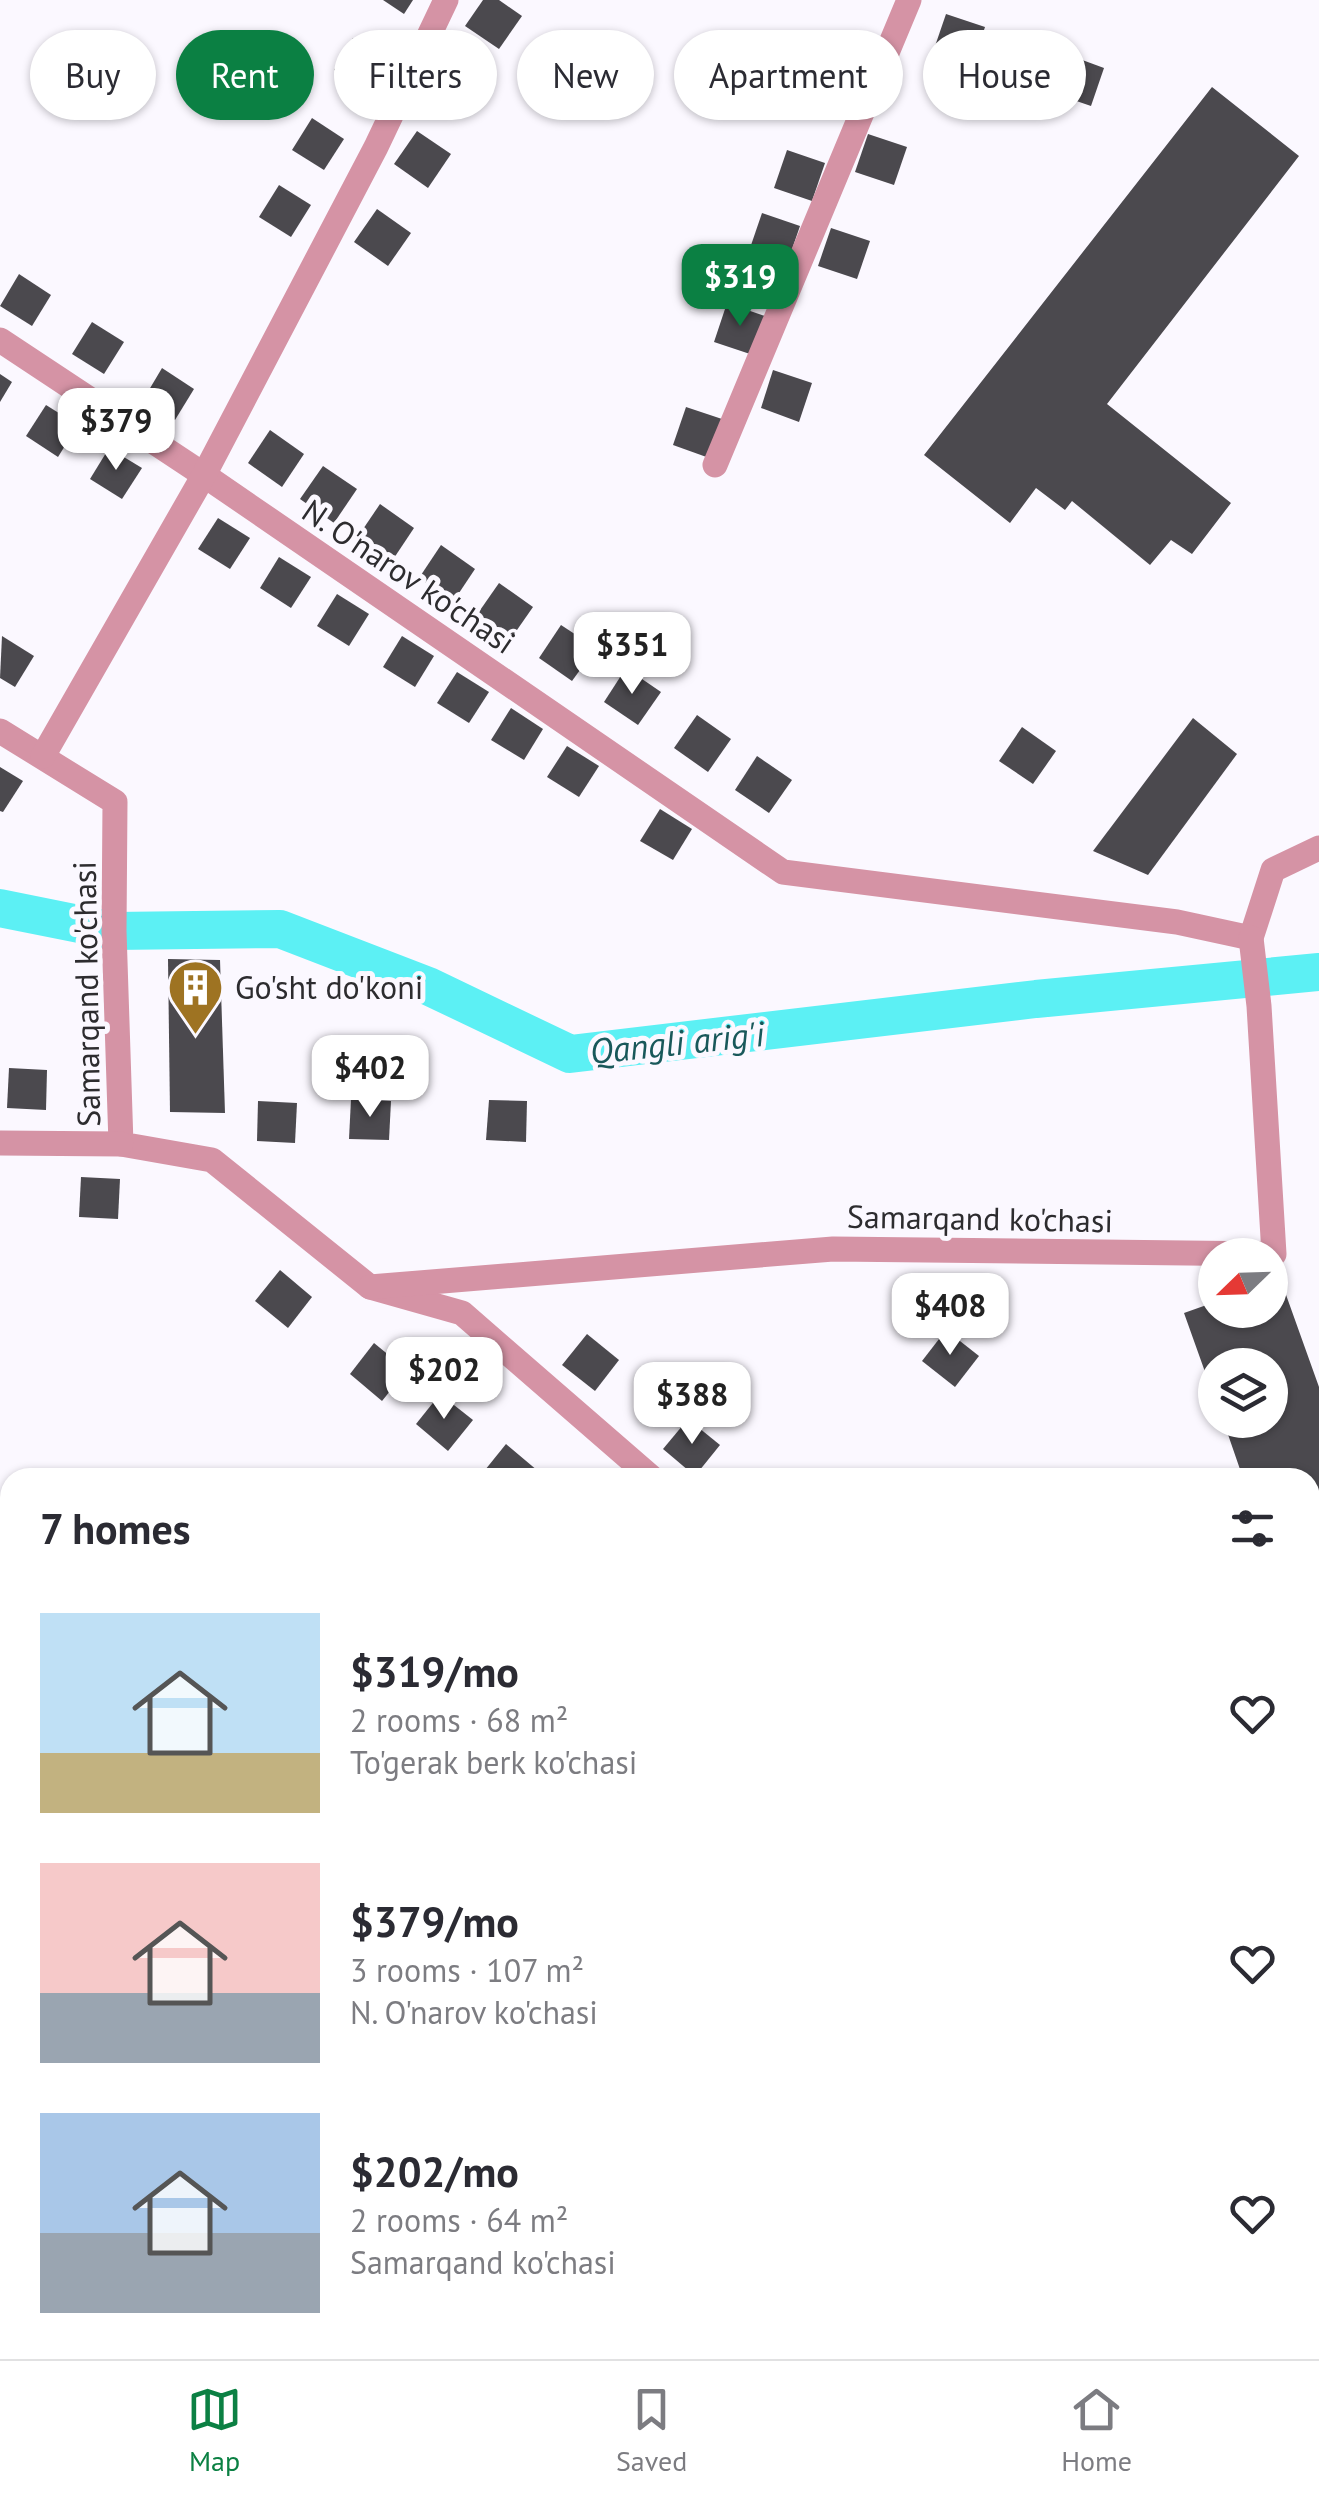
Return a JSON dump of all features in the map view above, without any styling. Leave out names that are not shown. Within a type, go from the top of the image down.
[{"type":"street","points":[[43,756],[204,475],[376,147],[446,0]]},
{"type":"street","points":[[716,465],[909,0]]},
{"type":"street","name":"N. O'narov ko'chasi","points":[[0,340],[783,872],[1176,922],[1251,938]]},
{"type":"street","name":"Samarqand ko'chasi","points":[[0,732],[115,802],[114,931],[121,1144],[212,1160],[370,1287],[462,1313],[640,1468]]},
{"type":"street","points":[[1251,938],[1273,870],[1319,848]]},
{"type":"street","name":"Samarqand ko'chasi","points":[[370,1287],[833,1249],[1274,1254],[1259,1006],[1251,938]]},
{"type":"street","points":[[0,1144],[121,1144]]},
{"type":"building","points":[[383,0],[413,0],[404,14]]},
{"type":"building","points":[[483,0],[499,0],[522,16],[499,49],[497,30],[471,30],[465,26]]},
{"type":"building","points":[[946,14],[985,27],[984,30],[941,30]]},
{"type":"building","points":[[1086,61],[1104,68],[1091,106],[1086,104]]},
{"type":"building","points":[[1212,87],[1299,156],[1107,404],[1231,503],[1192,554],[1171,540],[1150,565],[1072,501],[1065,510],[1036,488],[1010,523],[924,455]]},
{"type":"building","points":[[314,119],[344,139],[324,170],[292,150]]},
{"type":"building","points":[[417,131],[451,154],[428,188],[394,164]]},
{"type":"building","points":[[868,134],[907,147],[894,185],[855,172]]},
{"type":"building","points":[[787,150],[825,163],[812,201],[774,188]]},
{"type":"building","points":[[279,185],[311,205],[291,237],[259,217]]},
{"type":"building","points":[[377,209],[411,233],[388,266],[354,242]]},
{"type":"building","points":[[762,213],[800,226],[787,264],[749,251]]},
{"type":"building","points":[[831,228],[870,241],[857,279],[818,266]]},
{"type":"building","points":[[19,274],[51,295],[32,326],[0,306]]},
{"type":"building","points":[[727,303],[765,316],[753,355],[714,342]]},
{"type":"building","points":[[92,322],[124,342],[104,374],[72,354]]},
{"type":"building","points":[[162,368],[194,389],[175,420],[143,400]]},
{"type":"building","points":[[773,370],[812,383],[799,422],[761,408]]},
{"type":"building","points":[[0,374],[12,382],[0,402]]},
{"type":"building","points":[[46,405],[78,425],[58,457],[26,436]]},
{"type":"building","points":[[686,407],[725,420],[712,459],[673,445]]},
{"type":"building","points":[[270,430],[304,454],[282,487],[248,463]]},
{"type":"building","points":[[109,448],[142,468],[122,499],[90,479]]},
{"type":"building","points":[[323,466],[357,489],[334,523],[300,499]]},
{"type":"building","points":[[380,504],[414,528],[392,561],[357,538]]},
{"type":"building","points":[[218,518],[250,538],[230,569],[198,549]]},
{"type":"building","points":[[441,545],[475,569],[453,602],[419,578]]},
{"type":"building","points":[[279,557],[311,577],[291,608],[260,588]]},
{"type":"building","points":[[499,583],[533,607],[510,640],[476,616]]},
{"type":"building","points":[[337,594],[369,614],[349,646],[317,626]]},
{"type":"building","points":[[561,625],[596,648],[572,681],[539,658]]},
{"type":"building","points":[[2,636],[34,656],[15,687],[0,678]]},
{"type":"building","points":[[402,636],[434,656],[415,687],[383,667]]},
{"type":"building","points":[[626,668],[661,692],[638,725],[604,702]]},
{"type":"building","points":[[457,672],[489,692],[469,723],[437,703]]},
{"type":"building","points":[[511,708],[543,729],[524,760],[491,740]]},
{"type":"building","points":[[697,715],[731,739],[708,772],[674,748]]},
{"type":"building","points":[[1193,718],[1237,754],[1148,875],[1093,851]]},
{"type":"building","points":[[1022,727],[1056,751],[1033,784],[999,761]]},
{"type":"building","points":[[567,746],[599,766],[579,797],[547,777]]},
{"type":"building","points":[[757,756],[792,780],[769,813],[735,790]]},
{"type":"building","points":[[0,767],[23,781],[3,812],[0,811]]},
{"type":"building","points":[[660,809],[692,829],[673,860],[640,841]]},
{"type":"building","name":"Go'sht do'koni","points":[[168,959],[220,960],[225,1113],[170,1112]]},
{"type":"building","points":[[9,1068],[47,1070],[46,1110],[7,1108]]},
{"type":"building","points":[[351,1099],[391,1101],[389,1140],[349,1139]]},
{"type":"building","points":[[489,1100],[527,1101],[526,1142],[486,1140]]},
{"type":"building","points":[[258,1101],[297,1103],[295,1143],[257,1141]]},
{"type":"building","points":[[81,1177],[120,1179],[118,1219],[79,1217]]},
{"type":"building","points":[[280,1270],[312,1297],[288,1328],[255,1301]]},
{"type":"building","points":[[1288,1300],[1319,1387],[1319,1468],[1240,1468],[1229,1438],[1288,1438],[1288,1348],[1198,1348],[1198,1352],[1184,1313],[1198,1308],[1198,1328],[1288,1328]]},
{"type":"building","points":[[946,1330],[979,1356],[955,1387],[922,1361]]},
{"type":"building","points":[[587,1334],[619,1360],[595,1391],[562,1365]]},
{"type":"building","points":[[374,1343],[407,1370],[382,1401],[350,1374]]},
{"type":"building","points":[[440,1394],[473,1420],[448,1451],[416,1424]]},
{"type":"building","points":[[688,1419],[720,1445],[701,1468],[686,1468],[663,1449]]},
{"type":"building","points":[[506,1444],[534,1468],[487,1468]]},
{"type":"waterway","name":"Qangli arig'i","points":[[0,908],[114,931],[280,929],[428,986],[570,1054],[1036,999],[1319,972]]},
{"type":"place","name":"Go'sht do'koni","points":[[196,1036]]}]
